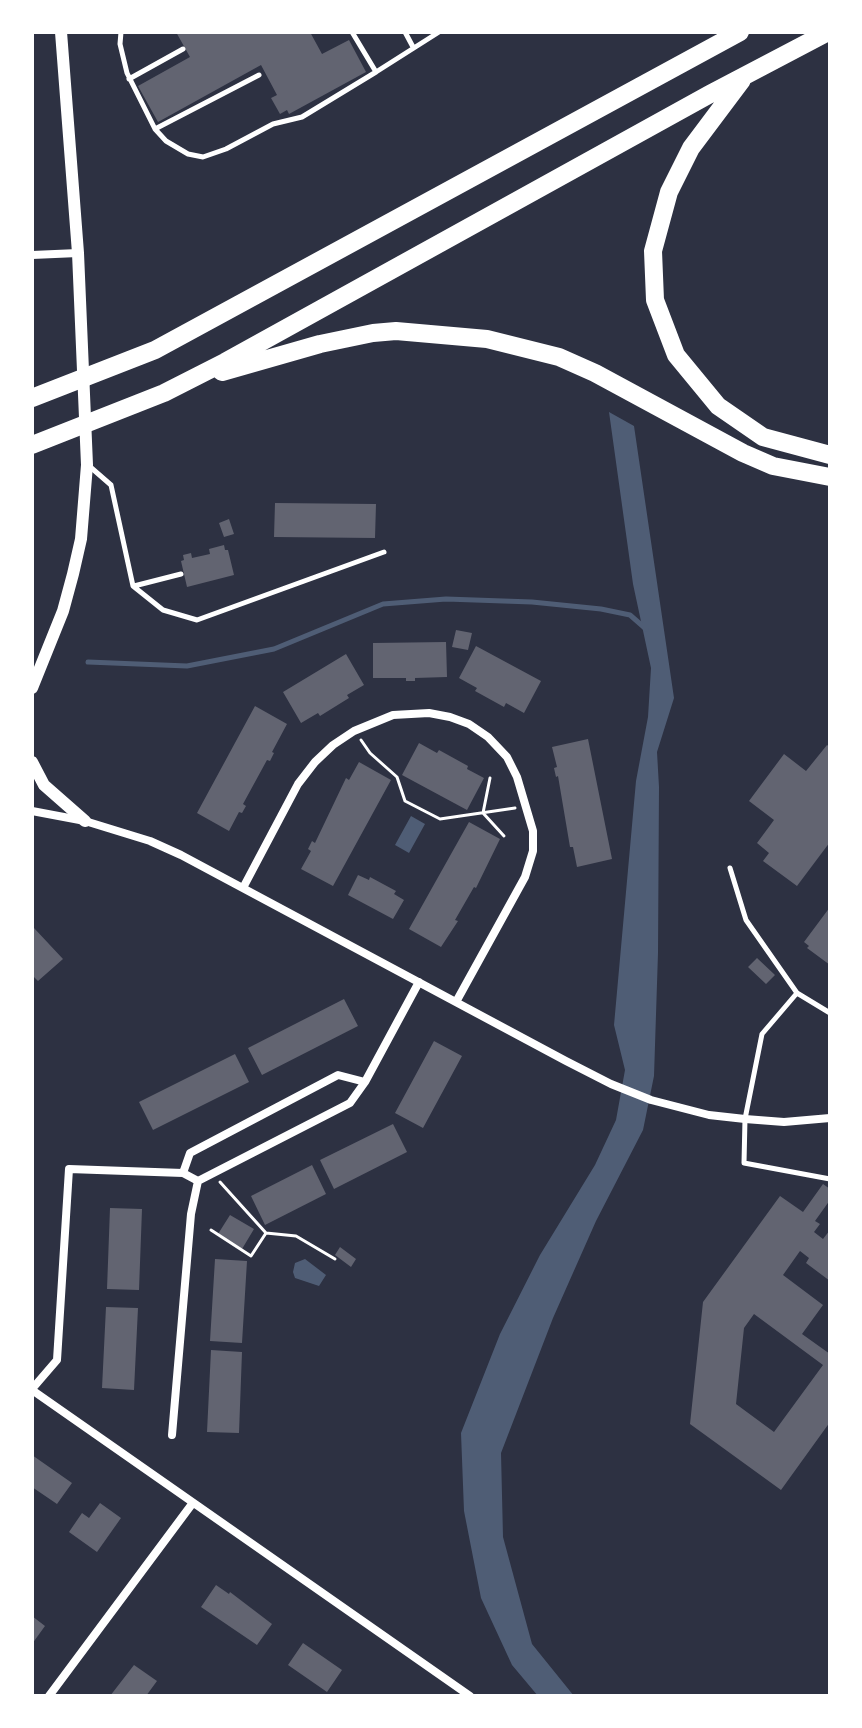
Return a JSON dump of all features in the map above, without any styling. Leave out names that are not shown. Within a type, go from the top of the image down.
[{"type":"highway","points":[[32,398],[155,350],[740,32]]},
{"type":"highway","points":[[172,388],[821,36]]},
{"type":"highway","points":[[746,74],[691,148],[669,192],[653,251],[655,300],[676,355],[718,406],[763,437],[830,455]]},
{"type":"highway","points":[[32,445],[172,388],[320,344],[396,331],[487,339],[559,357],[595,373],[743,453],[773,466],[830,477]]},
{"type":"street","points":[[32,688],[63,611],[73,574],[81,539],[87,465],[78,253],[61,32]]},
{"type":"street","points":[[32,255],[78,253]]},
{"type":"street","points":[[244,886],[298,784],[315,762],[354,731],[393,715],[411,713],[450,717],[469,724],[488,737],[507,757],[527,806],[533,831],[533,851],[525,877],[456,1002]]},
{"type":"street","points":[[32,762],[44,785],[85,821]]},
{"type":"street","points":[[32,811],[85,821],[150,841],[244,886],[566,1061],[651,1100],[709,1115],[745,1119],[784,1122],[830,1118]]},
{"type":"street","points":[[198,1181],[350,1103],[365,1082],[419,982]]},
{"type":"street","points":[[183,1173],[190,1153],[338,1075],[365,1082]]},
{"type":"street","points":[[198,1181],[183,1173],[69,1169],[57,1360],[32,1390],[470,1696]]},
{"type":"street","points":[[172,1435],[191,1214],[198,1181]]},
{"type":"street","points":[[49,1696],[192,1504]]},
{"type":"lane","points":[[121,32],[120,44],[129,79],[155,129],[166,141],[188,154],[203,157],[226,149],[273,124],[302,117],[439,32]]},
{"type":"lane","points":[[352,32],[376,72]]},
{"type":"lane","points":[[405,32],[413,47]]},
{"type":"lane","points":[[129,79],[183,49]]},
{"type":"lane","points":[[155,129],[259,75]]},
{"type":"lane","points":[[87,465],[111,485],[133,586],[163,610],[197,620],[384,552]]},
{"type":"lane","points":[[133,586],[181,574]]},
{"type":"lane","points":[[730,868],[746,920],[797,993],[830,1013]]},
{"type":"lane","points":[[797,993],[762,1034],[745,1119],[744,1163],[830,1179]]},
{"type":"path","points":[[354,731],[370,753],[397,777],[405,801],[440,819],[527,806]]},
{"type":"path","points":[[483,813],[490,778]]},
{"type":"path","points":[[483,813],[504,836]]},
{"type":"path","points":[[212,1174],[266,1233],[296,1236],[335,1259]]},
{"type":"path","points":[[211,1230],[251,1256],[266,1233]]},
{"type":"water","points":[[609,412],[634,426],[674,698],[657,752],[658,953],[654,1076],[643,1130],[596,1221],[553,1318],[501,1453],[503,1537],[532,1644],[574,1696],[538,1696],[512,1665],[481,1598],[464,1511],[461,1433],[500,1334],[540,1255],[595,1165],[616,1120],[625,1070],[614,1025],[636,781],[648,717],[651,668],[633,584]]},
{"type":"water","points":[[411,816],[425,824],[409,853],[395,845]]},
{"type":"water","points":[[305,1259],[326,1275],[319,1286],[295,1278],[295,1263]]},
{"type":"building","points":[[176,32],[310,32],[322,54],[349,40],[366,72],[289,114],[287,110],[280,114],[271,98],[277,95],[261,65],[158,122],[138,86],[190,57]]},
{"type":"building","points":[[275,503],[376,504],[375,538],[274,537]]},
{"type":"building","points":[[229,519],[234,534],[224,537],[219,523]]},
{"type":"building","points":[[224,545],[234,575],[187,587],[181,561],[184,560],[183,555],[191,553],[192,558],[210,554],[209,549]]},
{"type":"building","points":[[456,630],[472,633],[468,650],[452,647]]},
{"type":"building","points":[[446,642],[447,677],[415,678],[415,681],[373,678],[373,643]]},
{"type":"building","points":[[476,646],[541,681],[524,713],[506,703],[504,707],[459,678]]},
{"type":"building","points":[[346,654],[364,685],[320,716],[318,713],[301,723],[283,692]]},
{"type":"building","points":[[255,706],[287,724],[270,761],[267,760],[243,804],[246,806],[242,813],[239,812],[229,831],[197,813]]},
{"type":"building","points":[[588,739],[612,859],[577,867],[573,847],[570,847],[552,747]]},
{"type":"building","points":[[419,743],[437,753],[439,750],[484,778],[467,810],[402,775]]},
{"type":"building","points":[[827,745],[830,747],[830,842],[797,886],[763,861],[769,853],[757,843],[774,820],[749,801],[784,754],[806,771]]},
{"type":"building","points":[[359,762],[391,780],[333,886],[301,869],[311,851],[308,849],[312,841],[315,843],[346,778],[349,780]]},
{"type":"building","points":[[469,822],[500,839],[476,888],[455,920],[458,921],[441,947],[409,929]]},
{"type":"building","points":[[358,875],[369,880],[370,877],[396,891],[394,894],[404,900],[393,919],[348,895]]},
{"type":"building","points":[[830,907],[830,965],[807,948],[809,946],[804,942]]},
{"type":"building","points":[[34,928],[63,959],[38,981],[32,975]]},
{"type":"building","points":[[757,958],[775,975],[766,984],[748,967]]},
{"type":"building","points":[[344,999],[358,1026],[262,1075],[248,1048]]},
{"type":"building","points":[[434,1041],[462,1056],[423,1128],[395,1113]]},
{"type":"building","points":[[235,1054],[249,1082],[153,1130],[139,1102]]},
{"type":"building","points":[[393,1124],[407,1152],[334,1189],[320,1160]]},
{"type":"building","points":[[312,1165],[326,1194],[265,1225],[251,1196]]},
{"type":"building","points":[[823,1184],[830,1189],[830,1200],[815,1221],[820,1224],[814,1232],[823,1239],[830,1230],[830,1281],[806,1263],[809,1258],[800,1251],[783,1275],[823,1305],[802,1334],[830,1354],[830,1422],[781,1490],[690,1424],[703,1302],[780,1196],[803,1212]],"holes":[[[754,1314],[823,1365],[774,1432],[736,1404],[744,1328]]]},
{"type":"building","points":[[110,1208],[142,1209],[139,1290],[107,1289]]},
{"type":"building","points":[[230,1215],[254,1229],[242,1249],[218,1234]]},
{"type":"building","points":[[340,1247],[356,1259],[351,1267],[335,1255]]},
{"type":"building","points":[[215,1259],[247,1261],[242,1343],[210,1341]]},
{"type":"building","points":[[106,1307],[138,1308],[134,1390],[102,1388]]},
{"type":"building","points":[[211,1350],[242,1352],[239,1433],[207,1432]]},
{"type":"building","points":[[32,1455],[72,1483],[57,1504],[32,1487]]},
{"type":"building","points":[[100,1503],[121,1518],[97,1552],[69,1532],[82,1513],[89,1518]]},
{"type":"building","points":[[216,1585],[272,1624],[257,1645],[201,1607]]},
{"type":"building","points":[[32,1616],[45,1626],[32,1644]]},
{"type":"building","points":[[303,1643],[342,1670],[327,1692],[288,1665]]},
{"type":"building","points":[[134,1665],[157,1681],[146,1696],[110,1696]]},
{"type":"waterway","points":[[88,662],[187,666],[274,649],[383,604],[446,599],[532,602],[601,609],[630,615],[646,629]]}]
